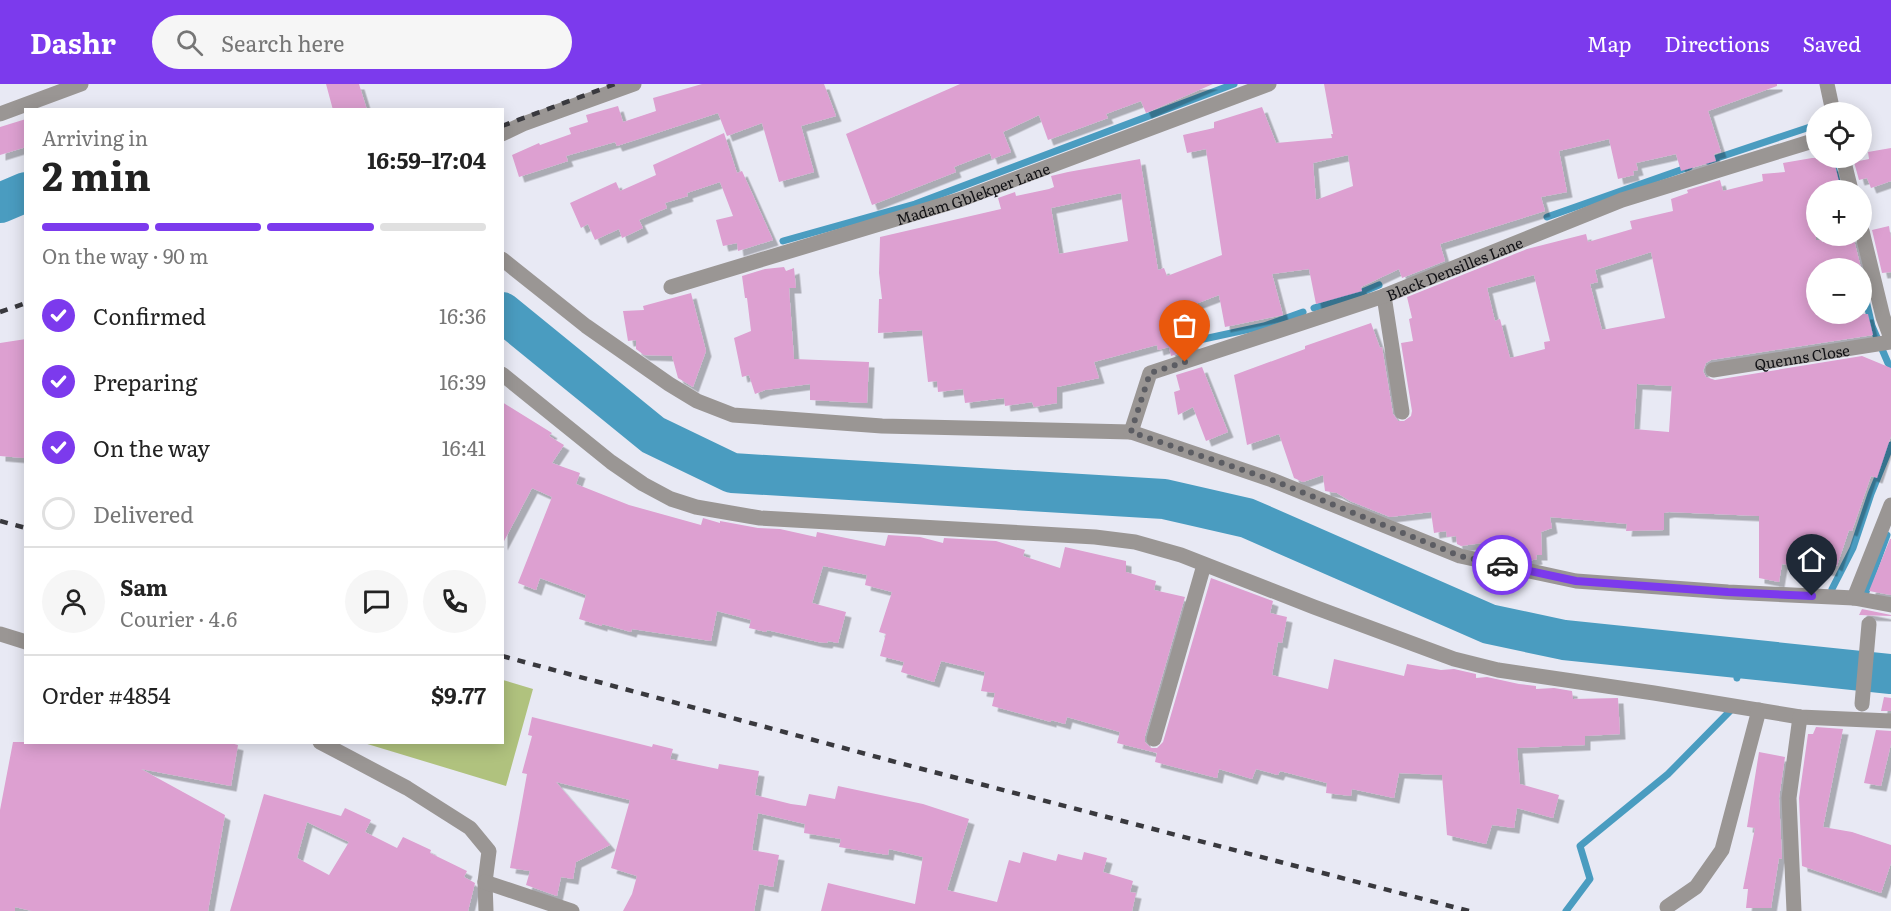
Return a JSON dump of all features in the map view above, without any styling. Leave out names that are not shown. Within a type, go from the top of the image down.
[{"type":"street","points":[[0,114],[81,84]]},
{"type":"street","points":[[504,133],[634,84]]},
{"type":"street","name":"Madam Gblekper Lane","points":[[671,287],[962,200],[1269,84]]},
{"type":"street","points":[[1827,84],[1831,102]]},
{"type":"street","name":"Black Densilles Lane","points":[[1131,432],[1150,373],[1384,296],[1622,200],[1806,143]]},
{"type":"street","points":[[1866,246],[1891,340]]},
{"type":"street","points":[[504,261],[586,326],[669,384],[698,401],[733,415],[882,426],[1131,432],[1272,480],[1460,556],[1576,581],[1854,598],[1891,605]]},
{"type":"street","points":[[1384,296],[1402,412]]},
{"type":"street","name":"Quenns Close","points":[[1713,370],[1891,340]]},
{"type":"street","points":[[504,376],[611,462],[643,484],[671,499],[696,507],[760,518],[1095,537],[1135,542],[1181,555],[1454,659],[1498,670],[1800,717],[1891,721]]},
{"type":"street","points":[[1854,598],[1891,505]]},
{"type":"street","points":[[1154,739],[1204,565]]},
{"type":"street","points":[[1862,704],[1869,624]]},
{"type":"street","points":[[0,634],[24,641]]},
{"type":"street","points":[[1667,907],[1696,886],[1722,850],[1759,710]]},
{"type":"street","points":[[1794,911],[1789,798],[1800,717]]},
{"type":"street","points":[[324,744],[407,788],[470,828],[489,850],[485,882],[486,911]]},
{"type":"street","points":[[485,882],[572,911]]},
{"type":"green space","points":[[504,680],[533,689],[506,786],[367,744],[504,744]]},
{"type":"building","points":[[326,84],[359,84],[366,108],[332,108]]},
{"type":"building","points":[[702,84],[824,84],[836,116],[801,126],[814,172],[779,182],[762,123],[727,136],[718,113],[617,146],[615,142],[566,156],[568,161],[519,177],[512,155],[539,143],[540,145],[571,134],[569,128],[588,122],[586,115],[618,106],[623,122],[656,111],[653,98]]},
{"type":"building","points":[[960,84],[1213,84],[1146,113],[1141,101],[1106,114],[1108,118],[1048,140],[1039,115],[1003,132],[1011,152],[992,159],[990,153],[954,167],[956,172],[872,205],[846,134]]},
{"type":"building","points":[[1324,84],[1777,84],[1777,86],[1708,111],[1721,152],[1714,154],[1716,161],[1681,171],[1676,154],[1636,163],[1638,170],[1633,171],[1634,175],[1618,179],[1609,139],[1559,151],[1567,192],[1541,197],[1545,211],[1440,244],[1445,261],[1402,278],[1399,269],[1361,287],[1362,291],[1316,304],[1309,269],[1272,274],[1283,315],[1225,327],[1219,295],[1185,308],[1191,334],[1189,334],[1195,348],[1171,356],[1169,347],[1158,350],[1157,345],[1094,362],[1099,378],[1057,387],[1057,403],[1034,407],[1032,402],[1005,406],[1004,398],[965,403],[963,389],[938,392],[937,381],[928,382],[922,330],[878,333],[879,299],[882,299],[879,273],[880,237],[1001,209],[998,198],[1015,192],[1016,196],[1054,187],[1051,176],[1140,159],[1158,270],[1164,268],[1167,276],[1222,255],[1206,149],[1187,153],[1183,135],[1214,128],[1214,122],[1262,107],[1276,143],[1332,138],[1331,134],[1333,134]],"holes":[[[1348,155],[1353,186],[1316,200],[1313,163]],[[1121,193],[1128,241],[1059,254],[1051,208]]]},
{"type":"building","points":[[24,120],[24,148],[0,155],[0,127]]},
{"type":"building","points":[[724,133],[737,173],[742,171],[773,240],[738,251],[737,243],[723,246],[716,220],[733,216],[720,182],[665,203],[667,208],[639,220],[643,228],[622,238],[619,229],[595,240],[588,224],[581,228],[570,203],[616,182],[620,191],[656,175],[653,165]]},
{"type":"building","points":[[1891,148],[1891,181],[1872,188],[1872,180],[1867,178],[1859,180],[1856,168],[1872,168],[1872,151]]},
{"type":"building","points":[[1806,159],[1806,168],[1836,168],[1839,180],[1806,180],[1806,246],[1856,246],[1858,258],[1806,258],[1806,324],[1870,324],[1873,335],[1711,360],[1706,363],[1703,371],[1706,377],[1715,380],[1862,356],[1891,368],[1891,436],[1877,478],[1871,476],[1852,531],[1849,530],[1837,566],[1833,564],[1832,571],[1782,564],[1779,582],[1759,578],[1759,516],[1669,512],[1664,513],[1664,530],[1626,531],[1627,524],[1550,517],[1552,528],[1541,532],[1542,555],[1536,555],[1537,559],[1529,561],[1504,556],[1504,540],[1461,546],[1457,544],[1456,536],[1447,537],[1446,531],[1434,533],[1431,512],[1390,517],[1350,501],[1337,493],[1325,491],[1323,475],[1303,482],[1294,478],[1279,434],[1247,445],[1234,375],[1305,349],[1305,346],[1371,323],[1380,348],[1382,347],[1393,414],[1398,421],[1404,421],[1411,416],[1412,411],[1401,343],[1413,341],[1409,319],[1412,318],[1407,297],[1527,249],[1586,234],[1588,242],[1632,229],[1630,221],[1673,211],[1671,199],[1688,193],[1687,190],[1720,180],[1723,191],[1763,181],[1762,174],[1785,172],[1783,163]],"holes":[[[1651,252],[1665,318],[1602,330],[1590,284],[1598,282],[1595,270]],[[1534,275],[1550,341],[1544,342],[1545,349],[1510,358],[1500,319],[1495,321],[1487,288]],[[1637,384],[1672,386],[1669,432],[1634,429]]]},
{"type":"building","points":[[1889,226],[1891,272],[1882,273],[1872,230]]},
{"type":"building","points":[[784,267],[786,271],[794,268],[796,288],[789,288],[794,359],[869,362],[867,403],[810,400],[810,384],[765,390],[755,394],[749,375],[742,377],[734,338],[751,331],[742,276],[765,269]]},
{"type":"building","points":[[691,293],[706,351],[693,387],[678,378],[672,356],[644,355],[636,349],[636,340],[628,341],[623,311],[644,310],[643,306]]},
{"type":"building","points":[[24,339],[24,458],[0,456],[0,343]]},
{"type":"building","points":[[1202,367],[1228,432],[1206,441],[1193,407],[1178,415],[1174,392],[1180,390],[1176,375]]},
{"type":"building","points":[[504,403],[552,433],[549,436],[564,445],[552,463],[580,473],[576,484],[629,505],[701,525],[703,518],[720,523],[720,521],[758,528],[780,529],[816,537],[817,532],[885,546],[888,535],[920,537],[943,543],[944,538],[996,541],[1025,550],[1023,556],[1060,568],[1065,547],[1126,561],[1126,572],[1156,581],[1154,590],[1185,597],[1145,736],[1145,742],[1151,748],[1157,748],[1163,742],[1211,578],[1273,601],[1270,613],[1287,617],[1282,643],[1278,642],[1272,675],[1328,689],[1334,659],[1404,676],[1407,664],[1441,670],[1454,669],[1476,674],[1476,678],[1487,677],[1536,686],[1536,689],[1554,688],[1572,691],[1573,699],[1618,698],[1620,734],[1585,736],[1585,745],[1517,748],[1520,784],[1559,795],[1553,818],[1517,808],[1514,828],[1492,825],[1486,844],[1447,835],[1442,775],[1399,773],[1394,798],[1352,789],[1351,796],[1326,793],[1327,783],[1280,771],[1278,775],[1256,769],[1252,779],[1219,769],[1217,778],[1155,762],[1157,753],[1117,743],[1120,732],[1067,717],[1065,724],[1051,720],[1051,722],[992,706],[995,693],[981,691],[985,672],[941,661],[934,682],[901,672],[904,662],[880,656],[886,634],[879,632],[892,592],[865,585],[867,575],[823,566],[812,603],[846,612],[838,643],[818,642],[749,628],[751,620],[717,611],[711,641],[632,629],[631,632],[579,619],[586,595],[540,578],[536,590],[518,583],[552,497],[532,488],[504,541]]},
{"type":"building","points":[[1890,539],[1891,595],[1869,591]]},
{"type":"building","points":[[1862,609],[1891,615],[1891,616],[1859,615]]},
{"type":"building","points":[[1884,697],[1891,698],[1891,711],[1881,711]]},
{"type":"building","points":[[532,717],[652,747],[653,744],[673,749],[670,759],[718,769],[719,764],[759,771],[755,795],[791,804],[806,806],[809,794],[835,799],[838,786],[923,804],[969,819],[947,890],[997,902],[1009,860],[1020,863],[1023,852],[1056,861],[1058,854],[1082,860],[1084,852],[1107,858],[1103,872],[1133,881],[1130,892],[1136,893],[1132,911],[821,911],[828,883],[915,904],[923,857],[889,849],[888,855],[839,847],[841,839],[804,833],[805,824],[758,813],[752,850],[779,855],[773,887],[759,884],[754,911],[623,911],[632,894],[637,876],[611,868],[630,800],[556,782],[610,845],[576,862],[573,879],[561,877],[557,896],[526,885],[530,871],[510,868],[527,774],[522,773],[532,736],[528,735]]},
{"type":"building","points":[[1816,727],[1843,729],[1823,827],[1852,832],[1891,845],[1891,863],[1881,893],[1802,866],[1799,798],[1808,734],[1813,734]]},
{"type":"building","points":[[1876,730],[1891,731],[1891,744],[1881,786],[1864,783]]},
{"type":"building","points":[[13,742],[24,742],[24,744],[238,745],[231,786],[141,769],[225,815],[208,911],[32,911],[15,907],[15,911],[0,911],[0,810]]},
{"type":"building","points":[[1759,752],[1785,757],[1779,798],[1782,859],[1779,858],[1771,908],[1746,908],[1748,889],[1743,889],[1755,828],[1747,827]]},
{"type":"building","points":[[264,794],[341,816],[345,808],[371,820],[365,832],[397,848],[403,837],[467,871],[464,877],[475,883],[468,911],[230,911]],"holes":[[[307,822],[349,842],[329,875],[297,858]]]},
{"type":"waterway","points":[[783,241],[915,204],[1234,84]]},
{"type":"waterway","points":[[1708,161],[1806,128]]},
{"type":"waterway","points":[[1547,217],[1689,167]]},
{"type":"waterway","points":[[1834,168],[1836,180]]},
{"type":"waterway","points":[[0,203],[24,193]]},
{"type":"waterway","points":[[1314,308],[1379,285]]},
{"type":"waterway","points":[[1185,343],[1264,326],[1303,312]]},
{"type":"waterway","points":[[504,314],[653,435],[732,473],[1164,499],[1247,518],[1489,624],[1564,640],[1891,674]]},
{"type":"waterway","points":[[1872,324],[1891,366]]},
{"type":"waterway","points":[[1832,589],[1853,548],[1871,494],[1891,445]]},
{"type":"waterway","points":[[1866,592],[1887,535]]},
{"type":"waterway","points":[[1737,678],[1742,657]]},
{"type":"waterway","points":[[1566,911],[1590,879],[1580,846],[1668,774],[1731,710]]},
{"type":"railway","points":[[504,125],[615,84]]},
{"type":"railway","points":[[0,312],[24,304]]},
{"type":"railway","points":[[0,521],[24,527]]},
{"type":"railway","points":[[504,657],[903,764],[1469,911]]},
{"type":"way so far","points":[[1185,362],[1150,373],[1131,432],[1272,480],[1460,556],[1502,565]]},
{"type":"route","points":[[1502,565],[1576,581],[1812,596]]}]
